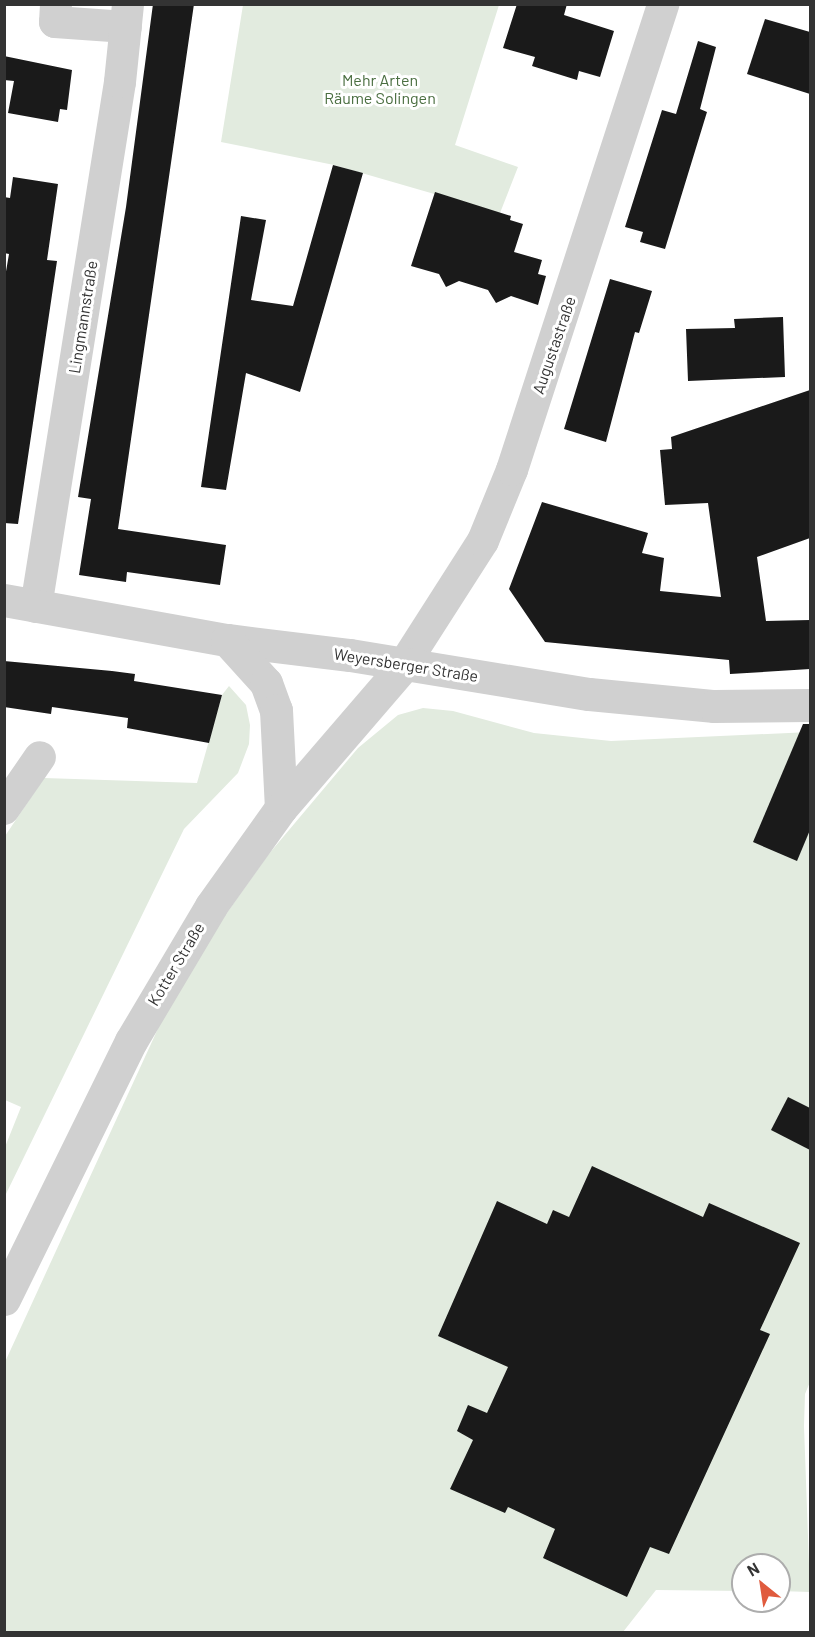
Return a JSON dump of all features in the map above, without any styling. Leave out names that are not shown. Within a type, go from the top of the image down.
[{"type":"street","name":"Lingmannstraße","points":[[36,607],[127,16],[55,22],[56,4]]},
{"type":"street","name":"Augustastraße","points":[[404,666],[483,541],[512,470],[663,4]]},
{"type":"street","name":"Weyersberger Straße","points":[[4,600],[227,640],[589,694],[703,705],[810,705]]},
{"type":"street","points":[[227,640],[266,683],[276,710],[282,808]]},
{"type":"street","name":"Kotter Straße","points":[[4,1299],[79,1141],[161,987],[211,906],[282,808],[404,666]]},
{"type":"street","points":[[4,809],[40,757]]},
{"type":"green space","name":"Mehr Arten Räume Solingen","points":[[243,5],[499,5],[455,145],[518,167],[500,213],[334,165],[221,142]]},
{"type":"green space","points":[[229,686],[246,705],[250,725],[249,744],[238,773],[184,829],[5,1196],[5,1147],[21,1107],[5,1100],[5,836],[44,778],[197,783],[222,695]]},
{"type":"green space","points":[[423,708],[453,711],[534,733],[611,741],[810,732],[810,1382],[805,1394],[804,1426],[810,1592],[791,1591],[791,1553],[731,1553],[731,1591],[656,1590],[623,1632],[5,1632],[5,1362],[167,1009],[214,931],[268,855],[358,748],[398,715]]},
{"type":"building","points":[[153,4],[194,4],[118,529],[226,545],[220,585],[127,572],[126,582],[79,575],[91,499],[78,497],[126,207]]},
{"type":"building","points":[[517,4],[567,4],[564,15],[614,31],[600,77],[579,71],[577,80],[532,66],[535,57],[503,48]]},
{"type":"building","points":[[765,19],[810,32],[810,94],[747,74]]},
{"type":"building","points":[[698,41],[716,47],[700,109],[707,112],[665,249],[640,242],[643,232],[625,227],[662,110],[676,114]]},
{"type":"building","points":[[4,56],[72,70],[67,110],[60,109],[58,122],[8,113],[14,81],[4,80]]},
{"type":"building","points":[[333,165],[363,173],[300,392],[246,373],[226,490],[201,487],[241,216],[266,220],[251,300],[293,306]]},
{"type":"building","points":[[13,177],[58,184],[47,260],[57,261],[18,524],[4,523],[4,283],[9,254],[4,253],[4,197],[10,198]]},
{"type":"building","points":[[435,192],[511,216],[510,220],[523,224],[514,252],[542,260],[538,274],[546,276],[538,305],[511,296],[496,303],[488,290],[459,281],[446,287],[439,274],[411,266]]},
{"type":"building","points":[[610,279],[652,291],[639,333],[635,332],[606,442],[564,429]]},
{"type":"building","points":[[783,317],[785,377],[688,381],[686,329],[735,328],[734,319]]},
{"type":"building","points":[[810,390],[810,538],[757,557],[766,621],[810,620],[810,669],[730,674],[729,660],[545,642],[509,589],[542,502],[648,533],[642,553],[664,558],[660,591],[721,597],[708,503],[665,505],[660,450],[672,449],[671,437]]},
{"type":"building","points":[[4,661],[135,674],[134,681],[222,695],[209,743],[127,728],[128,718],[52,707],[51,714],[4,707]]},
{"type":"building","points":[[803,724],[810,724],[810,830],[797,861],[753,842]]},
{"type":"building","points":[[788,1097],[810,1108],[810,1150],[771,1130]]},
{"type":"building","points":[[592,1166],[703,1217],[709,1203],[800,1243],[760,1330],[770,1334],[669,1554],[650,1547],[627,1597],[543,1558],[555,1529],[508,1507],[505,1513],[450,1489],[473,1440],[457,1431],[468,1405],[487,1413],[508,1367],[438,1336],[497,1201],[547,1224],[553,1210],[569,1217]]}]
